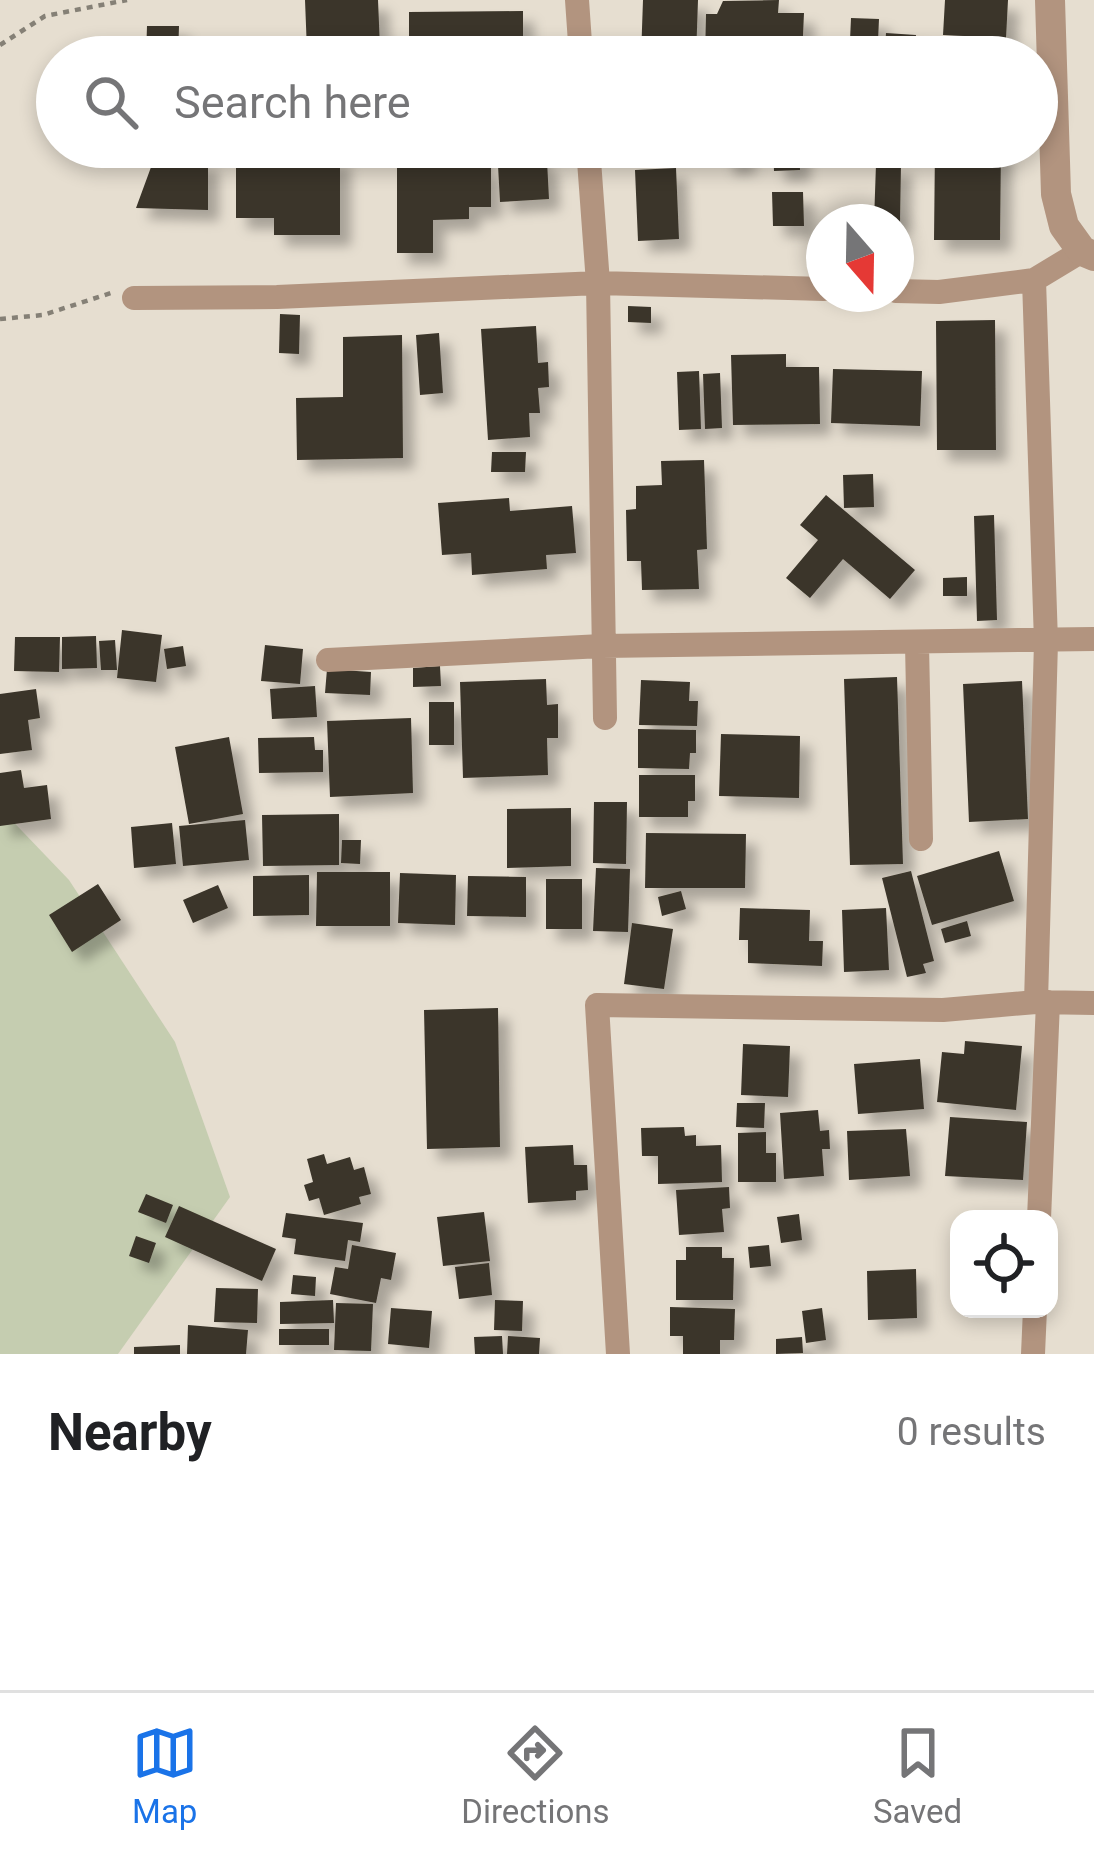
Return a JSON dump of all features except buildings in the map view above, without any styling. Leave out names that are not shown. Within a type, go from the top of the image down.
[{"type":"street","points":[[577,0],[580,36]]},
{"type":"street","points":[[1050,0],[1051,36]]},
{"type":"street","points":[[590,168],[598,283],[604,718]]},
{"type":"street","points":[[914,291],[1034,280],[1088,254],[1064,226],[1055,168]]},
{"type":"street","points":[[1034,280],[1046,642],[1039,1210]]},
{"type":"street","points":[[134,298],[277,297],[598,283],[806,289]]},
{"type":"street","points":[[328,660],[602,646],[1094,640]]},
{"type":"street","points":[[917,644],[921,839]]},
{"type":"street","points":[[618,1354],[597,1005],[943,1010],[1094,1003]]},
{"type":"street","points":[[1033,1354],[1035,1318]]},
{"type":"path","points":[[0,45],[45,16],[127,0]]},
{"type":"green space","points":[[0,808],[69,880],[175,1042],[230,1197],[118,1354],[0,1354]]}]
